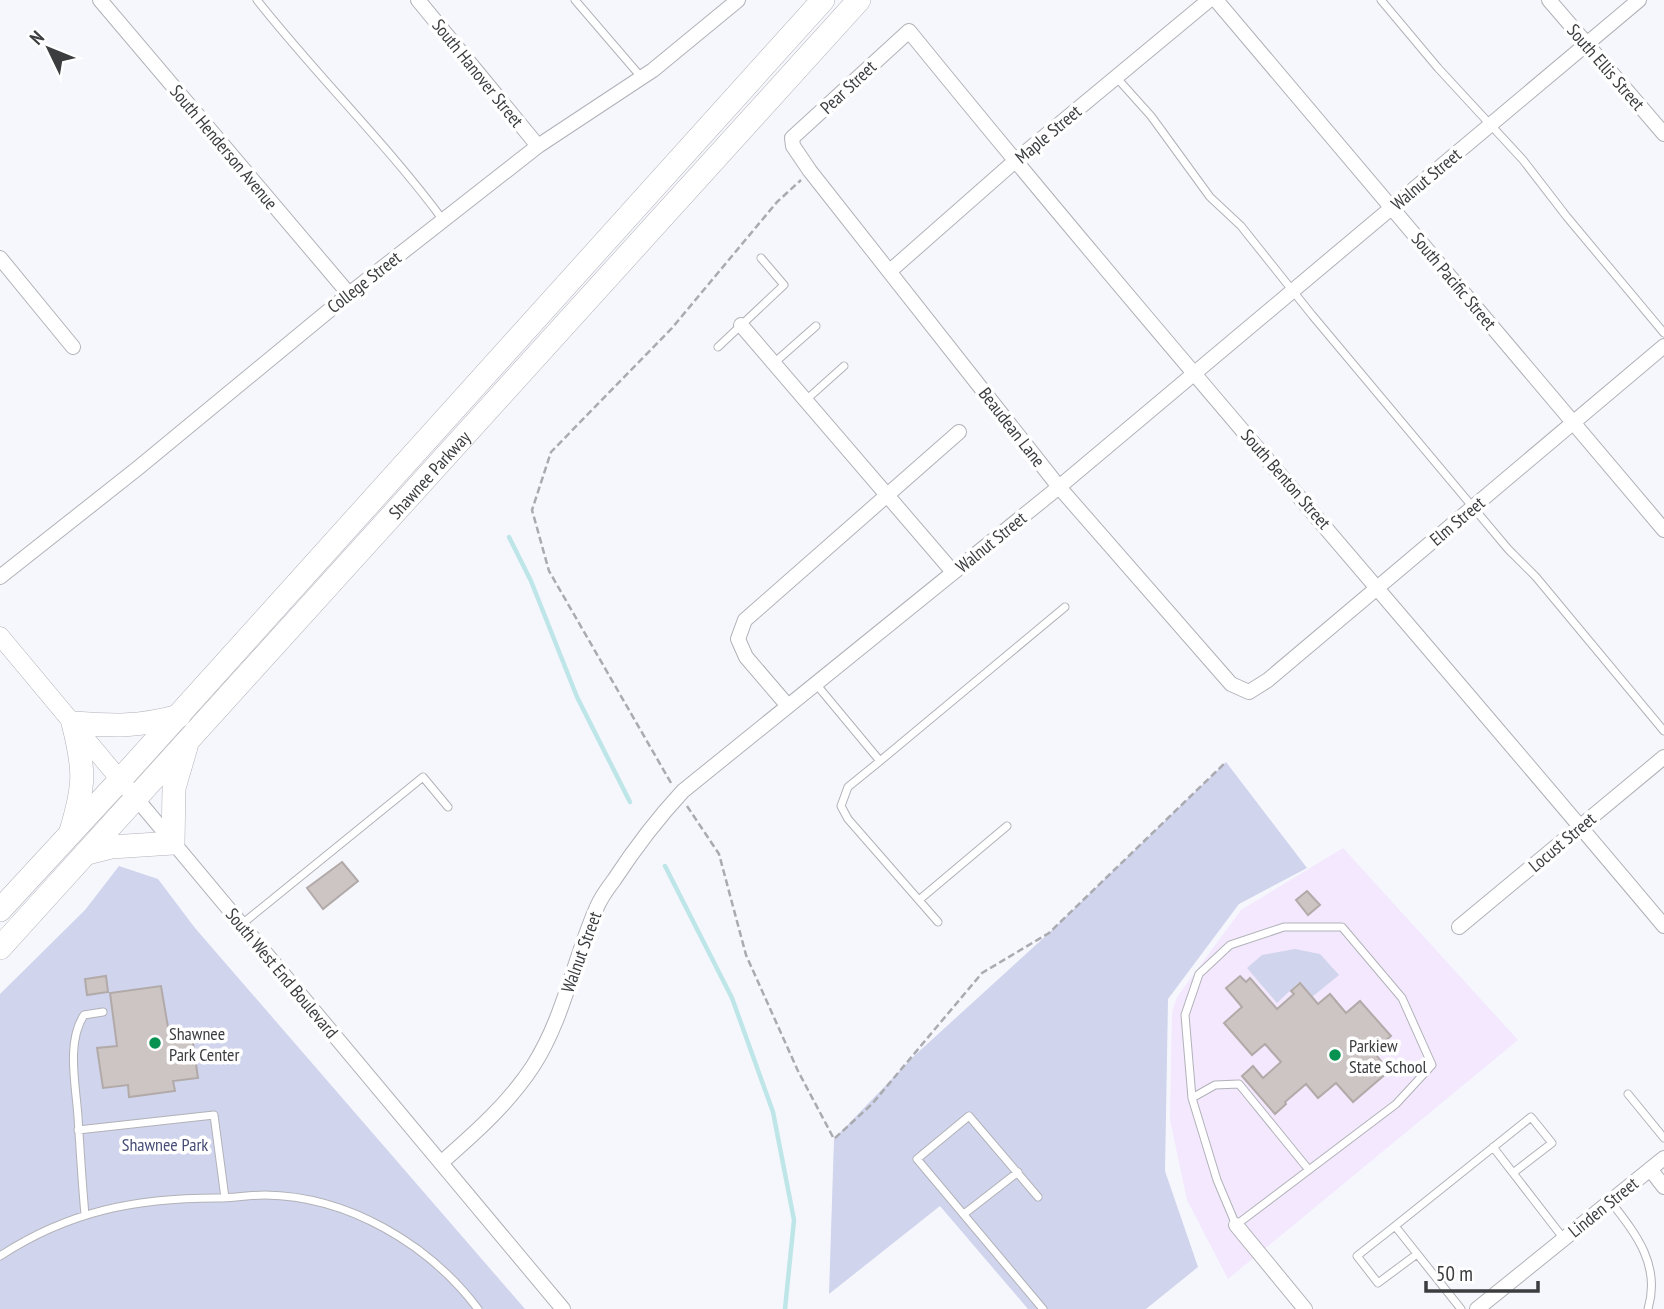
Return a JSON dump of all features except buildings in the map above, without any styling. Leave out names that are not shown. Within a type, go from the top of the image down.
[{"type":"highway","name":"Shawnee Parkway","points":[[0,948],[87,853],[179,716],[824,0]]},
{"type":"highway","name":"Shawnee Parkway","points":[[0,910],[69,836],[188,741],[859,0]]},
{"type":"highway","points":[[69,836],[79,805],[83,779],[82,757],[73,723],[126,727],[179,716]]},
{"type":"highway","points":[[87,853],[111,846],[173,844],[174,788],[188,741]]},
{"type":"street","name":"South Henderson Avenue","points":[[100,0],[349,294]]},
{"type":"street","name":"South Hanover Street","points":[[418,0],[538,146]]},
{"type":"street","name":"Maple Street","points":[[890,271],[1015,161],[1209,0]]},
{"type":"street","name":"South Pacific Street","points":[[1216,0],[1664,530]]},
{"type":"street","name":"South Ellis Street","points":[[1549,0],[1664,134]]},
{"type":"street","name":"Walnut Street","points":[[442,1163],[481,1128],[534,1064],[563,1001],[598,905],[657,819],[680,795],[1059,487],[1639,0]]},
{"type":"street","name":"College Street","points":[[0,577],[443,220],[538,146],[642,78],[734,1]]},
{"type":"street","name":"Pear Street","points":[[793,146],[792,138],[909,31]]},
{"type":"street","name":"South Benton Street","points":[[909,31],[1015,161],[1664,926]]},
{"type":"street","name":"Beaudean Lane","points":[[793,146],[1059,487],[1231,684],[1248,692]]},
{"type":"street","points":[[0,258],[73,347]]},
{"type":"street","points":[[741,325],[953,572]]},
{"type":"street","name":"Elm Street","points":[[1248,692],[1268,680],[1664,346]]},
{"type":"street","points":[[788,706],[746,657],[738,639],[744,620],[959,432]]},
{"type":"street","name":"South West End Boulevard","points":[[0,636],[563,1309]]},
{"type":"street","name":"Locust Street","points":[[1459,927],[1664,757]]},
{"type":"street","name":"Linden Street","points":[[1477,1309],[1664,1158]]},
{"type":"street","points":[[1650,1169],[1664,1187]]},
{"type":"street","points":[[1236,1226],[1305,1309]]},
{"type":"lane","points":[[257,0],[286,37],[414,180],[443,220]]},
{"type":"lane","points":[[575,0],[642,78]]},
{"type":"lane","points":[[1381,0],[1438,68],[1523,159],[1644,312],[1664,333]]},
{"type":"lane","points":[[1116,77],[1151,116],[1210,197],[1241,226],[1508,549],[1536,577],[1664,731]]},
{"type":"lane","points":[[718,347],[784,285],[761,258]]},
{"type":"lane","points":[[774,363],[816,326]]},
{"type":"lane","points":[[806,400],[844,366]]},
{"type":"lane","points":[[938,922],[848,818],[841,806],[848,787],[1065,607]]},
{"type":"lane","points":[[815,683],[880,761]]},
{"type":"lane","points":[[241,925],[423,777],[448,807]]},
{"type":"lane","points":[[919,900],[1007,826]]},
{"type":"lane","points":[[1284,927],[1342,927],[1402,998],[1432,1065],[1396,1104],[1236,1226],[1217,1180],[1192,1098],[1185,1015],[1199,974],[1230,945],[1284,927]]},
{"type":"lane","points":[[85,1214],[73,1076],[78,1023],[84,1015],[103,1012]]},
{"type":"lane","points":[[1192,1098],[1215,1085],[1239,1084],[1309,1170]]},
{"type":"lane","points":[[1628,1094],[1664,1138]]},
{"type":"lane","points":[[78,1130],[214,1115],[225,1198]]},
{"type":"lane","points":[[1038,1197],[968,1116],[917,1158],[1043,1309]]},
{"type":"lane","points":[[1417,1254],[1378,1283],[1357,1256],[1531,1117],[1552,1143],[1513,1173]]},
{"type":"lane","points":[[1493,1147],[1564,1239]]},
{"type":"lane","points":[[964,1214],[1018,1172]]},
{"type":"lane","points":[[0,1256],[35,1236],[85,1214],[111,1207],[164,1198],[264,1195],[288,1197],[356,1215],[378,1225],[418,1250],[454,1281],[478,1309]]},
{"type":"lane","points":[[1611,1201],[1641,1242],[1648,1262],[1651,1284],[1648,1309]]},
{"type":"lane","points":[[1395,1226],[1461,1309]]},
{"type":"path","points":[[810,171],[777,202],[673,328],[551,452],[532,510],[549,571],[657,761],[719,854],[746,955],[798,1071],[834,1139],[872,1104],[982,973],[1049,933],[1226,762]]},
{"type":"shaded area","name":"Parkiew State School","points":[[1343,848],[1518,1040],[1228,1279],[1187,1200],[1170,1120],[1172,1013],[1177,997],[1241,910]]},
{"type":"green space","points":[[1226,762],[1307,868],[1239,904],[1168,999],[1165,1171],[1198,1267],[1146,1309],[1028,1309],[940,1206],[829,1294],[834,1139],[914,1056],[1049,933]]},
{"type":"green space","name":"Shawnee Park","points":[[119,866],[158,879],[195,928],[525,1309],[0,1309],[0,994],[85,910]]},
{"type":"green space","points":[[1295,949],[1320,954],[1339,975],[1312,997],[1299,982],[1277,1003],[1247,968],[1262,955]]},
{"type":"waterway","points":[[509,537],[531,581],[577,697],[630,802]]},
{"type":"waterway","points":[[665,866],[732,998],[773,1112],[794,1220],[785,1309]]},
{"type":"place","name":"Shawnee Park Center","points":[[155,1043]]},
{"type":"place","name":"Parkiew State School","points":[[1335,1055]]}]
